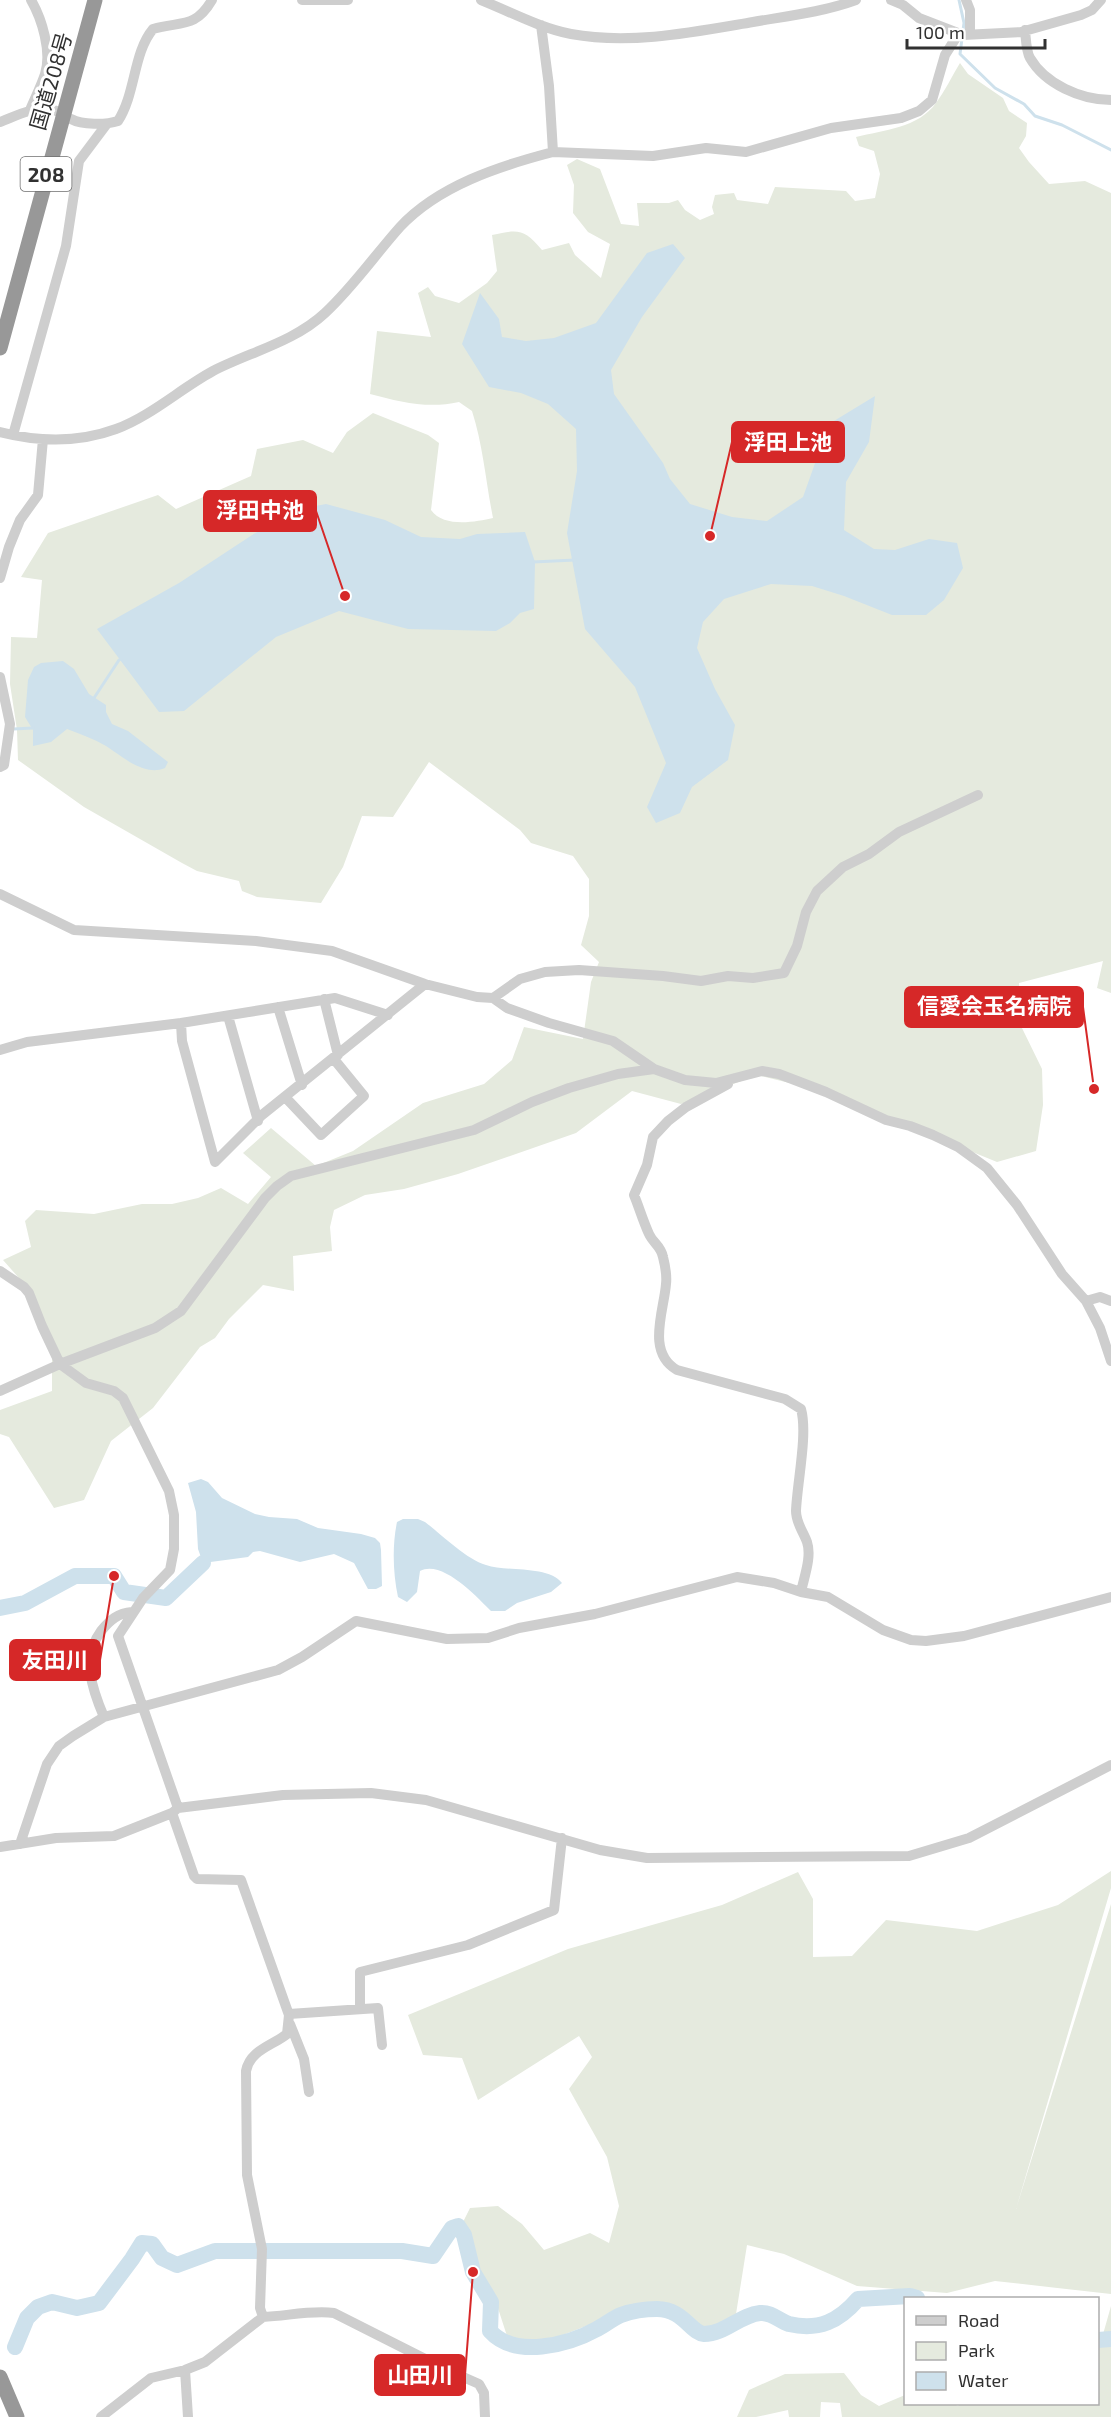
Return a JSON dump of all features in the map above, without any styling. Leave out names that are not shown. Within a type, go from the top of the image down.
[{"type":"highway","name":"国道208号","points":[[0,348],[95,0]]},
{"type":"highway","points":[[1,2381],[17,2417]]},
{"type":"street","points":[[30,110],[46,72],[47,55],[44,35],[31,0]]},
{"type":"street","points":[[0,122],[30,110],[48,109],[63,112],[71,119],[106,125],[118,121],[125,110],[146,37],[153,29],[192,22],[212,0]]},
{"type":"street","points":[[302,0],[348,0]]},
{"type":"street","points":[[481,0],[541,25],[568,33],[595,37],[666,36],[826,10],[849,1]]},
{"type":"street","points":[[891,0],[903,5],[919,18],[961,33],[1025,30],[1081,15],[1092,10],[1101,0]]},
{"type":"street","points":[[0,432],[43,439],[83,438],[117,429],[215,370],[269,348],[324,314],[402,225],[432,200],[489,172],[553,152],[653,156],[706,148],[746,152],[821,130],[902,118],[919,111],[932,100],[945,54],[961,33],[970,10],[966,0]]},
{"type":"street","points":[[541,25],[549,86],[553,152]]},
{"type":"street","points":[[1025,30],[1029,56],[1044,77],[1080,95],[1111,100]]},
{"type":"street","points":[[13,435],[66,246],[80,161],[106,125]]},
{"type":"street","points":[[0,578],[20,520],[38,495],[43,439]]},
{"type":"street","points":[[0,677],[10,729],[4,765],[0,767]]},
{"type":"street","points":[[493,998],[520,979],[544,972],[579,970],[701,981],[728,976],[753,978],[784,973],[797,946],[806,912],[817,891],[843,867],[869,854],[899,832],[978,795]]},
{"type":"street","points":[[0,894],[74,930],[256,941],[332,951],[425,984],[477,997],[493,998],[507,1008],[549,1023],[614,1041],[654,1069],[685,1080],[716,1083],[762,1071],[779,1074],[826,1092],[886,1120],[910,1126],[958,1147],[987,1168],[1017,1205],[1062,1274],[1086,1301],[1100,1328],[1111,1361]]},
{"type":"street","points":[[181,1023],[182,1041],[215,1162],[262,1115],[425,984]]},
{"type":"street","points":[[0,1050],[27,1042],[181,1023],[335,998],[388,1016]]},
{"type":"street","points":[[286,1098],[321,1135],[364,1096],[335,1057],[324,999]]},
{"type":"street","points":[[278,1007],[302,1085]]},
{"type":"street","points":[[228,1016],[258,1121]]},
{"type":"street","points":[[0,1391],[60,1364],[155,1328],[181,1311],[265,1198],[277,1185],[291,1176],[474,1130],[532,1102],[569,1088],[618,1074],[654,1069]]},
{"type":"street","points":[[748,1074],[708,1094],[668,1121],[653,1137],[647,1165],[634,1195],[650,1236],[660,1245],[664,1258],[666,1284],[660,1312],[660,1345],[667,1364],[676,1370],[785,1398],[801,1409],[801,1460],[796,1514],[799,1527],[808,1543],[807,1563],[801,1592]]},
{"type":"street","points":[[0,1271],[29,1293],[60,1364],[86,1383],[119,1393],[132,1414],[169,1491],[174,1515],[174,1549],[170,1570],[132,1612],[118,1636],[143,1707],[194,1875],[197,1879],[241,1880],[304,2058],[309,2092]]},
{"type":"street","points":[[1086,1301],[1100,1298],[1111,1301]]},
{"type":"street","points":[[20,1844],[48,1764],[58,1746],[104,1717],[278,1670],[303,1657],[356,1621],[447,1639],[488,1638],[519,1628],[595,1614],[737,1577],[774,1583],[801,1592],[828,1597],[883,1630],[911,1640],[926,1641],[964,1636],[1111,1597]]},
{"type":"street","points":[[104,1717],[92,1688],[90,1655],[93,1641],[120,1613],[132,1612]]},
{"type":"street","points":[[0,1847],[66,1837],[114,1836],[175,1810],[283,1795],[371,1793],[426,1800],[600,1850],[647,1858],[909,1856],[969,1838],[1111,1765]]},
{"type":"street","points":[[360,2009],[360,1972],[468,1945],[554,1910],[562,1838]]},
{"type":"street","points":[[289,2019],[378,2008],[382,2045]]},
{"type":"street","points":[[263,2317],[260,2308],[262,2253],[247,2175],[246,2071],[248,2062],[255,2054],[287,2034],[289,2019]]},
{"type":"street","points":[[101,2417],[151,2378],[185,2370],[205,2362],[263,2317],[295,2316],[316,2311],[334,2313],[479,2384],[484,2393],[485,2417]]},
{"type":"street","points":[[185,2370],[188,2417]]},
{"type":"green space","points":[[960,63],[968,74],[1003,98],[1009,111],[1027,123],[1026,136],[1019,148],[1049,184],[1085,181],[1111,193],[1111,993],[1097,988],[1103,961],[1019,983],[1021,1026],[1042,1069],[1043,1105],[1036,1151],[997,1162],[826,1092],[757,1075],[681,1104],[632,1091],[576,1133],[458,1174],[404,1189],[365,1195],[334,1210],[330,1227],[332,1251],[293,1256],[294,1291],[263,1285],[229,1319],[215,1338],[200,1347],[153,1408],[111,1441],[84,1500],[54,1508],[9,1437],[0,1434],[0,1410],[52,1391],[52,1358],[34,1295],[3,1260],[31,1247],[25,1221],[36,1210],[94,1214],[142,1204],[172,1204],[198,1198],[221,1188],[248,1204],[271,1177],[243,1153],[271,1128],[316,1166],[353,1151],[423,1103],[484,1084],[512,1060],[524,1027],[583,1039],[591,982],[599,962],[581,945],[589,916],[589,879],[573,856],[531,843],[520,830],[429,762],[393,817],[362,816],[343,867],[321,903],[257,897],[242,891],[239,881],[197,871],[84,807],[18,760],[17,730],[10,684],[11,637],[37,638],[42,580],[21,577],[48,533],[158,495],[176,509],[251,476],[257,449],[303,440],[333,453],[347,432],[373,413],[428,435],[439,443],[431,510],[437,516],[460,522],[493,518],[482,451],[472,411],[459,402],[425,405],[370,394],[377,331],[431,337],[418,293],[428,287],[435,296],[459,303],[487,283],[497,271],[492,235],[520,232],[542,250],[569,243],[575,255],[601,278],[610,244],[588,232],[573,213],[574,185],[567,165],[577,159],[600,169],[621,224],[639,226],[637,203],[669,203],[678,200],[685,210],[700,220],[714,214],[712,207],[715,195],[734,193],[737,200],[768,204],[775,187],[846,191],[855,201],[875,198],[880,174],[874,151],[859,146],[856,137],[900,127],[920,118],[936,103]]},
{"type":"green space","points":[[1111,1871],[1111,1888],[1016,2209],[1111,1904],[1111,2294],[995,2281],[947,2293],[857,2286],[784,2254],[747,2245],[736,2314],[728,2322],[704,2334],[676,2307],[638,2306],[555,2338],[524,2341],[507,2336],[495,2299],[481,2272],[463,2222],[470,2208],[498,2206],[522,2224],[544,2250],[590,2233],[609,2243],[619,2206],[607,2157],[569,2089],[592,2057],[579,2036],[478,2100],[462,2058],[423,2055],[408,2015],[568,1949],[722,1905],[798,1872],[813,1899],[813,1957],[852,1956],[886,1920],[977,1931],[1058,1905]]},
{"type":"green space","points":[[1111,2306],[1111,2417],[842,2417],[840,2403],[821,2402],[820,2417],[789,2417],[788,2410],[756,2417],[737,2417],[749,2390],[785,2374],[844,2373],[861,2395],[879,2406],[904,2395],[904,2405],[1099,2405],[1099,2348]]},
{"type":"water","points":[[673,244],[685,258],[642,317],[611,370],[614,394],[663,463],[670,479],[690,504],[732,517],[767,521],[803,497],[829,424],[875,396],[869,442],[846,482],[844,530],[874,549],[895,550],[929,539],[957,543],[963,568],[944,600],[926,615],[892,615],[812,586],[771,584],[724,599],[703,622],[697,648],[715,689],[735,725],[728,760],[692,787],[680,813],[656,823],[647,807],[666,763],[635,687],[585,629],[567,533],[577,471],[576,429],[548,404],[521,393],[489,387],[462,344],[480,293],[499,319],[502,337],[526,341],[554,338],[596,323],[647,253]]},
{"type":"water","points":[[326,504],[385,520],[421,537],[460,539],[477,534],[525,532],[535,562],[534,609],[520,613],[510,623],[496,631],[408,629],[339,611],[276,637],[184,711],[159,712],[97,629],[179,583],[289,511]]},
{"type":"water","points":[[63,661],[74,669],[89,694],[106,705],[106,712],[112,724],[128,731],[168,762],[165,768],[149,770],[141,768],[101,743],[67,729],[51,742],[33,746],[33,730],[25,717],[28,680],[34,667],[41,663]]},
{"type":"water","points":[[201,1479],[208,1482],[222,1498],[255,1514],[297,1519],[318,1528],[375,1538],[380,1543],[382,1586],[368,1589],[354,1563],[334,1554],[300,1562],[260,1551],[253,1552],[248,1557],[203,1563],[198,1549],[196,1512],[188,1483]]},
{"type":"water","points":[[403,1519],[418,1519],[425,1522],[478,1562],[494,1567],[537,1571],[556,1577],[562,1583],[551,1592],[517,1603],[505,1611],[491,1611],[458,1581],[438,1570],[429,1569],[420,1571],[417,1592],[407,1602],[398,1597],[394,1569],[397,1522]]},
{"type":"waterway","points":[[959,0],[964,23],[960,54],[995,88],[1024,104],[1035,116],[1062,125],[1111,150]]},
{"type":"waterway","points":[[533,562],[575,560]]},
{"type":"waterway","points":[[92,701],[119,660],[123,658]]},
{"type":"waterway","points":[[13,729],[33,728]]},
{"type":"waterway","points":[[0,1608],[25,1603],[75,1576],[114,1576],[124,1592],[166,1598],[203,1563]]},
{"type":"waterway","points":[[15,2347],[27,2318],[38,2307],[52,2302],[77,2308],[99,2303],[142,2243],[152,2244],[162,2258],[177,2265],[215,2251],[402,2251],[433,2256],[452,2228],[458,2226],[464,2235],[473,2272],[491,2302],[490,2331],[501,2340],[527,2347],[572,2340],[621,2315],[644,2310],[666,2310],[680,2317],[699,2333],[704,2334],[719,2331],[753,2314],[768,2314],[789,2324],[810,2326],[836,2318],[858,2299],[914,2297]]},
{"type":"waterway","points":[[1099,2340],[1111,2339]]},
{"type":"place","name":"浮田上池","points":[[710,536]]},
{"type":"place","name":"浮田中池","points":[[345,596]]},
{"type":"place","name":"信愛会玉名病院","points":[[1094,1089]]},
{"type":"place","name":"友田川","points":[[114,1576]]},
{"type":"place","name":"山田川","points":[[473,2272]]}]
